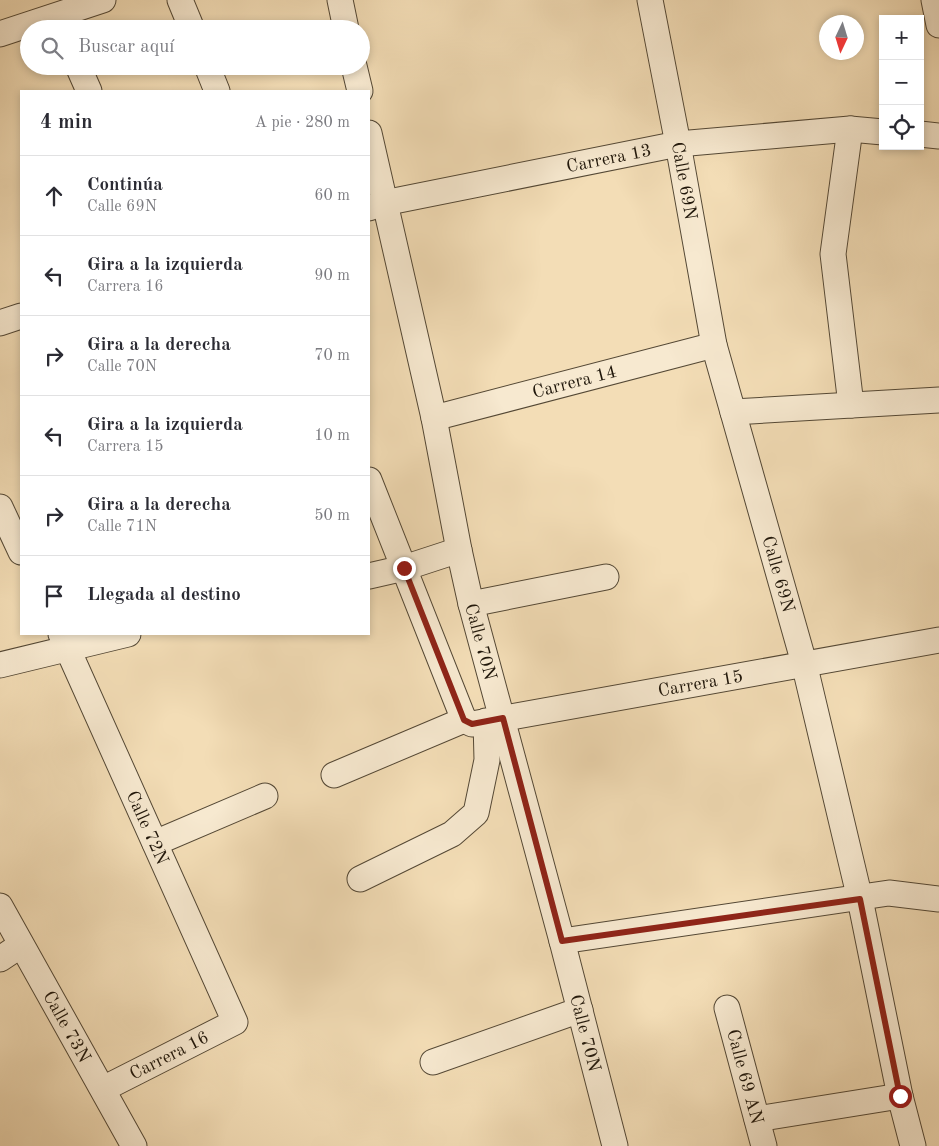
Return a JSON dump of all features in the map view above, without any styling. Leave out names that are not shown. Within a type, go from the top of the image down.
[{"type":"street","points":[[63,20],[103,0]]},
{"type":"street","points":[[180,0],[188,20]]},
{"type":"street","points":[[340,0],[344,20]]},
{"type":"street","name":"Calle 69N","points":[[650,0],[714,345],[804,663],[860,899],[900,1096],[913,1146]]},
{"type":"street","points":[[934,0],[939,25]]},
{"type":"street","points":[[0,34],[20,30]]},
{"type":"street","points":[[82,75],[89,90]]},
{"type":"street","points":[[211,75],[217,90]]},
{"type":"street","points":[[356,75],[360,90]]},
{"type":"street","points":[[850,129],[833,254],[851,405]]},
{"type":"street","name":"Carrera 13","points":[[376,206],[678,144],[850,129],[879,132]]},
{"type":"street","points":[[924,134],[939,136]]},
{"type":"street","name":"Calle 70N","points":[[370,143],[376,206],[434,418],[471,604],[484,720],[562,941],[615,1146]]},
{"type":"street","points":[[0,323],[20,316]]},
{"type":"street","name":"Carrera 14","points":[[434,418],[714,345]]},
{"type":"street","points":[[733,412],[939,400]]},
{"type":"street","points":[[360,879],[452,834],[476,814],[487,760],[484,720],[404,568],[370,483]]},
{"type":"street","points":[[0,507],[20,550]]},
{"type":"street","points":[[370,576],[404,568],[459,550]]},
{"type":"street","points":[[471,604],[606,577]]},
{"type":"street","points":[[0,665],[64,641],[119,635]]},
{"type":"street","name":"Carrera 15","points":[[334,775],[484,720],[939,640]]},
{"type":"street","name":"Calle 72N","points":[[64,641],[235,1022]]},
{"type":"street","points":[[155,843],[265,796]]},
{"type":"street","points":[[562,941],[860,899],[889,893],[939,899]]},
{"type":"street","name":"Calle 73N","points":[[0,906],[20,945],[134,1146]]},
{"type":"street","points":[[0,959],[20,945]]},
{"type":"street","name":"Calle 69 AN","points":[[727,1008],[764,1146]]},
{"type":"street","points":[[433,1062],[580,1010]]},
{"type":"street","name":"Carrera 16","points":[[103,1089],[235,1022]]},
{"type":"street","points":[[757,1119],[900,1096]]},
{"type":"route","points":[[404,568],[464,720],[472,724],[503,718],[562,941],[860,899],[900,1096]]}]
